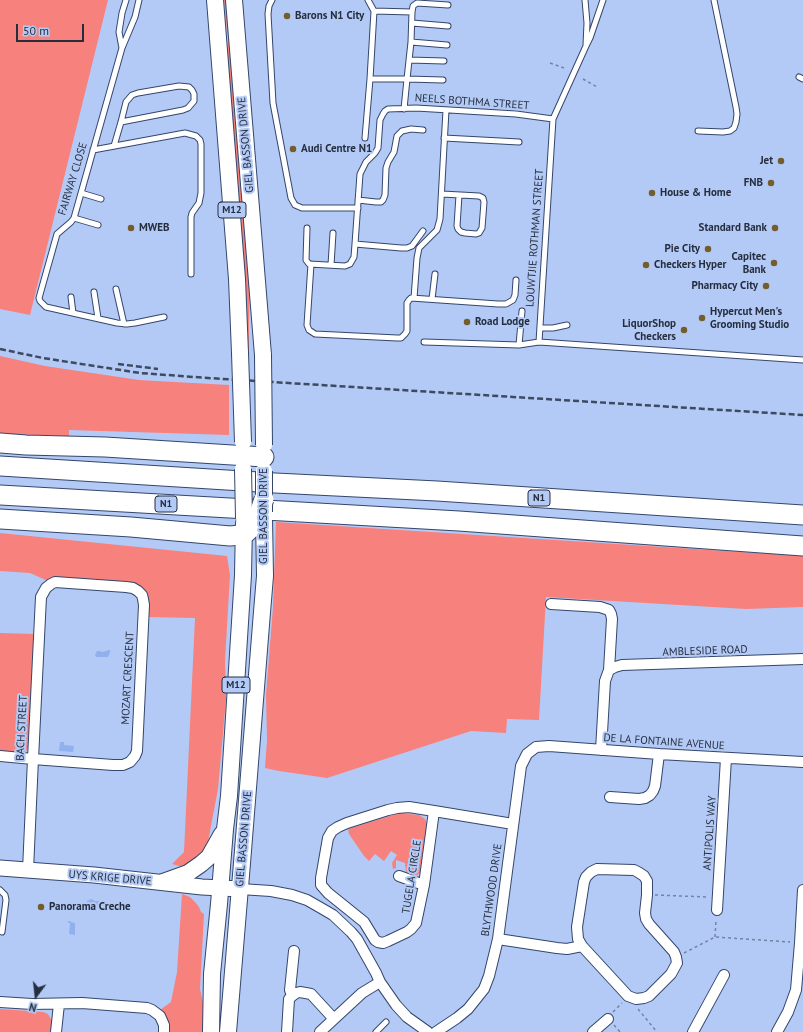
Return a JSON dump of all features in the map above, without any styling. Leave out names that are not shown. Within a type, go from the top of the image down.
[{"type":"highway","points":[[0,443],[105,447],[243,455],[264,458]]},
{"type":"highway","name":"N1","points":[[0,466],[275,483],[438,491],[803,515]]},
{"type":"highway","name":"N1","points":[[0,495],[459,521],[803,546]]},
{"type":"highway","points":[[0,519],[123,526],[230,536],[252,522],[264,499]]},
{"type":"main road","name":"GIEL BASSON DRIVE","points":[[215,0],[237,279],[243,455],[252,522],[264,576],[263,604],[228,1032]]},
{"type":"main road","name":"GIEL BASSON DRIVE","points":[[234,0],[263,354],[264,499]]},
{"type":"main road","name":"GIEL BASSON DRIVE","points":[[211,1032],[212,974],[229,796],[244,575],[252,522]]},
{"type":"main road","points":[[163,882],[188,873],[204,862],[214,850],[225,829]]},
{"type":"street","name":"MOZART CRESCENT","points":[[32,759],[113,765],[130,762],[137,751],[144,605],[142,595],[133,588],[126,587],[55,582],[46,588]]},
{"type":"street","name":"BACH STREET","points":[[28,870],[32,759],[41,597],[46,588]]},
{"type":"street","points":[[551,604],[600,607],[609,610],[612,614],[609,670],[605,681],[601,750]]},
{"type":"street","name":"AMBLESIDE ROAD","points":[[609,670],[622,665],[803,659]]},
{"type":"street","name":"DE LA FONTAINE AVENUE","points":[[527,754],[536,747],[548,746],[803,762]]},
{"type":"street","name":"BLYTHWOOD DRIVE","points":[[436,1032],[468,1009],[484,989],[492,967],[498,939],[521,766],[527,754]]},
{"type":"street","points":[[610,797],[639,799],[650,795],[655,786],[659,754]]},
{"type":"street","points":[[0,756],[32,759]]},
{"type":"street","name":"ANTIPOLIS WAY","points":[[717,910],[726,758]]},
{"type":"street","name":"TUGELA CIRCLE","points":[[434,811],[424,885],[416,922],[407,932],[383,943],[378,942],[375,940],[364,922],[328,893],[321,885],[328,838],[332,831],[338,827],[397,808],[409,807],[434,811],[514,824]]},
{"type":"street","name":"UYS KRIGE DRIVE","points":[[0,868],[94,875],[202,887],[240,888]]},
{"type":"street","points":[[598,869],[634,870],[644,876],[647,880],[646,919],[674,952],[677,963],[675,970],[649,996],[636,999],[628,996],[582,946],[578,939],[577,928],[586,876],[598,869]]},
{"type":"street","points":[[399,876],[424,885]]},
{"type":"street","points":[[240,888],[292,895],[307,900],[332,915],[354,936],[363,949],[380,982],[396,1005],[407,1017],[428,1032]]},
{"type":"street","points":[[777,1032],[788,1012],[796,990],[802,943],[803,890]]},
{"type":"street","points":[[498,939],[567,949],[582,946]]},
{"type":"street","points":[[292,996],[290,990],[294,951]]},
{"type":"street","points":[[693,1032],[724,975]]},
{"type":"street","points":[[320,1032],[362,993],[380,982]]},
{"type":"street","points":[[286,1032],[289,1000],[296,993],[300,992],[311,994],[334,1019]]},
{"type":"street","points":[[0,1002],[32,1004],[82,1003],[147,1008],[160,1016],[164,1029]]},
{"type":"street","points":[[56,1032],[60,1004]]},
{"type":"street","points":[[407,1017],[414,1032]]},
{"type":"street","name":"BLYTHWOOD DRIVE","points":[[447,1032],[457,1018]]},
{"type":"street","points":[[593,1032],[608,1019]]},
{"type":"lane","name":"FAIRWAY CLOSE","points":[[122,48],[119,32],[126,0]]},
{"type":"lane","name":"FAIRWAY CLOSE","points":[[138,0],[135,17],[122,48],[74,218],[56,234],[39,298],[40,301],[46,306],[124,324],[164,317]]},
{"type":"lane","points":[[272,0],[269,6],[268,14],[273,103],[291,198],[295,205],[302,208],[358,208]]},
{"type":"lane","points":[[365,138],[374,11],[368,0]]},
{"type":"lane","name":"LOUWTJIE ROTHMAN STREET","points":[[585,0],[587,23],[586,46]]},
{"type":"lane","name":"LOUWTJIE ROTHMAN STREET","points":[[539,342],[553,119],[590,38],[603,0]]},
{"type":"lane","points":[[698,131],[730,131],[734,128],[737,114],[714,0]]},
{"type":"lane","points":[[404,109],[413,6],[417,3],[448,5]]},
{"type":"lane","points":[[374,11],[412,12]]},
{"type":"lane","points":[[412,23],[448,26]]},
{"type":"lane","points":[[410,42],[447,45]]},
{"type":"lane","points":[[409,60],[444,61]]},
{"type":"lane","points":[[370,79],[443,80]]},
{"type":"lane","points":[[114,146],[126,102],[132,95],[179,86],[189,87],[194,94],[194,101],[188,108],[183,110],[121,122]]},
{"type":"lane","name":"NEELS BOTHMA STREET","points":[[358,200],[360,174],[366,162],[376,153],[378,148],[380,120],[388,109],[446,110],[516,114],[553,119]]},
{"type":"lane","points":[[414,298],[419,248],[434,234],[439,225],[446,110]]},
{"type":"lane","points":[[307,228],[306,260],[309,264],[345,266],[350,264],[354,257],[358,200],[381,202],[383,200],[385,195],[386,168],[394,152],[397,136],[402,131],[410,129],[422,130]]},
{"type":"lane","points":[[93,150],[185,133],[196,136],[200,140],[201,194],[199,203],[191,217],[191,274]]},
{"type":"lane","points":[[444,138],[519,142]]},
{"type":"lane","points":[[81,193],[101,199]]},
{"type":"lane","points":[[442,194],[479,196],[482,197],[484,200],[482,228],[479,233],[465,233],[458,229],[459,195]]},
{"type":"lane","points":[[74,218],[98,225]]},
{"type":"lane","points":[[355,244],[407,248],[412,246],[423,231]]},
{"type":"lane","points":[[331,265],[333,233]]},
{"type":"lane","points":[[311,264],[308,325],[309,330],[315,334],[401,338],[407,331],[407,303],[411,298],[506,304],[513,300],[515,295],[516,280]]},
{"type":"lane","points":[[432,299],[435,274]]},
{"type":"lane","points":[[116,289],[124,324]]},
{"type":"lane","points":[[94,292],[98,318]]},
{"type":"lane","points":[[71,297],[73,312]]},
{"type":"lane","points":[[519,345],[522,311]]},
{"type":"lane","points":[[540,328],[552,328],[567,325]]},
{"type":"lane","points":[[424,342],[519,345],[539,342],[803,360]]},
{"type":"lane","points":[[0,890],[5,895],[6,900],[2,932]]},
{"type":"lane","points":[[376,1032],[386,1022]]},
{"type":"path","points":[[550,63],[564,68]]},
{"type":"path","points":[[583,78],[597,87]]},
{"type":"path","points":[[647,895],[718,897]]},
{"type":"path","points":[[714,937],[717,910]]},
{"type":"path","points":[[676,957],[714,937],[802,943]]},
{"type":"path","points":[[608,1019],[628,996],[657,1032]]},
{"type":"shaded area","points":[[0,0],[108,0],[30,315],[0,309]]},
{"type":"shaded area","points":[[224,0],[227,0],[250,278],[249,353],[246,353],[226,70],[228,40]]},
{"type":"shaded area","points":[[0,356],[45,366],[139,380],[229,385],[229,435],[69,430],[69,436],[0,434]]},
{"type":"shaded area","points":[[276,522],[803,556],[803,607],[746,609],[546,597],[539,720],[507,719],[506,733],[471,731],[327,778],[279,771],[265,768],[267,740],[266,695],[273,607]]},
{"type":"shaded area","points":[[0,533],[227,556],[230,575],[225,661],[226,699],[218,789],[207,847],[200,857],[183,867],[172,864],[184,852],[195,618],[147,617],[140,589],[48,581],[30,573],[0,571]]},
{"type":"shaded area","points":[[0,633],[35,634],[29,746],[26,751],[21,754],[0,752]]},
{"type":"shaded area","points":[[399,813],[419,815],[425,819],[428,825],[421,872],[416,876],[408,874],[406,872],[405,863],[396,860],[396,868],[393,869],[392,863],[397,855],[391,851],[384,861],[375,854],[369,861],[349,834],[348,829]]},
{"type":"shaded area","points":[[182,894],[190,897],[204,914],[200,989],[204,1007],[204,1032],[169,1032],[168,1022],[165,1015],[160,1010],[171,1002],[177,972]]},
{"type":"shaded area","points":[[0,1009],[43,1012],[48,1014],[52,1021],[51,1032],[0,1032]]},
{"type":"water","points":[[110,650],[108,657],[96,657],[95,655],[97,651],[103,652]]},
{"type":"water","points":[[60,742],[64,742],[64,745],[74,746],[73,752],[59,751]]},
{"type":"water","points":[[91,899],[99,901],[99,908],[87,907],[87,901]]},
{"type":"water","points":[[68,921],[75,923],[75,935],[69,934],[70,923],[68,923]]},
{"type":"railway","points":[[0,349],[43,358],[140,373],[803,415]]},
{"type":"railway","points":[[118,364],[158,369]]},
{"type":"place","name":"Barons N1 City","points":[[287,16]]},
{"type":"place","name":"Audi Centre N1","points":[[293,149]]},
{"type":"place","name":"Jet","points":[[781,161]]},
{"type":"place","name":"FNB","points":[[771,183]]},
{"type":"place","name":"House & Home","points":[[652,193]]},
{"type":"place","name":"MWEB","points":[[131,228]]},
{"type":"place","name":"Standard Bank","points":[[775,228]]},
{"type":"place","name":"Pie City","points":[[708,249]]},
{"type":"place","name":"Capitec Bank","points":[[774,263]]},
{"type":"place","name":"Checkers Hyper","points":[[646,265]]},
{"type":"place","name":"Pharmacy City","points":[[766,286]]},
{"type":"place","name":"Hypercut Men's Grooming Studio","points":[[702,318]]},
{"type":"place","name":"Road Lodge","points":[[467,322]]},
{"type":"place","name":"LiquorShop Checkers","points":[[684,330]]},
{"type":"place","name":"Panorama Creche","points":[[41,907]]}]
